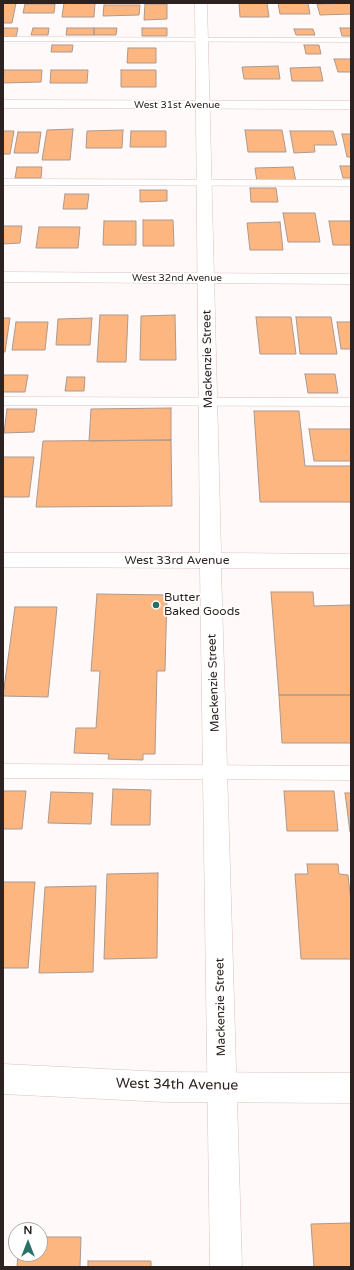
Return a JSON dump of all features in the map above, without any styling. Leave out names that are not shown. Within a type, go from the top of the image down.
[{"type":"street","name":"Mackenzie Street","points":[[201,3],[226,1267]]},
{"type":"street","name":"West 31st Avenue","points":[[3,104],[351,105]]},
{"type":"street","name":"West 32nd Avenue","points":[[3,277],[351,278]]},
{"type":"street","name":"West 33rd Avenue","points":[[3,560],[351,561]]},
{"type":"street","name":"West 34th Avenue","points":[[3,1079],[165,1087],[351,1088]]},
{"type":"lane","points":[[3,39],[351,40]]},
{"type":"lane","points":[[3,182],[351,183]]},
{"type":"lane","points":[[3,401],[351,402]]},
{"type":"lane","points":[[3,771],[351,773]]},
{"type":"building","points":[[3,3],[16,3],[12,23],[3,23]]},
{"type":"building","points":[[64,3],[95,3],[94,17],[62,17]]},
{"type":"building","points":[[239,3],[267,3],[269,17],[240,17]]},
{"type":"building","points":[[278,3],[308,3],[310,14],[280,14]]},
{"type":"building","points":[[351,3],[351,14],[320,15],[317,4]]},
{"type":"building","points":[[25,4],[55,4],[54,13],[23,13]]},
{"type":"building","points":[[145,4],[167,4],[167,19],[144,20]]},
{"type":"building","points":[[104,5],[140,5],[139,15],[103,16]]},
{"type":"building","points":[[3,28],[18,28],[16,37],[3,37]]},
{"type":"building","points":[[33,28],[49,28],[48,35],[31,35]]},
{"type":"building","points":[[67,28],[94,28],[94,35],[66,35]]},
{"type":"building","points":[[94,28],[117,28],[116,35],[94,35]]},
{"type":"building","points":[[142,28],[167,28],[167,36],[142,36]]},
{"type":"building","points":[[340,28],[351,28],[351,36],[342,36]]},
{"type":"building","points":[[294,29],[313,29],[315,35],[296,35]]},
{"type":"building","points":[[52,45],[73,45],[72,52],[51,52]]},
{"type":"building","points":[[304,45],[319,45],[321,54],[306,54]]},
{"type":"building","points":[[128,48],[156,48],[156,63],[127,63]]},
{"type":"building","points":[[334,59],[351,59],[351,72],[338,72]]},
{"type":"building","points":[[278,66],[280,79],[244,79],[242,67]]},
{"type":"building","points":[[320,67],[323,81],[292,81],[290,68]]},
{"type":"building","points":[[4,70],[42,70],[41,82],[3,83]]},
{"type":"building","points":[[51,70],[88,70],[87,83],[50,83]]},
{"type":"building","points":[[121,70],[156,70],[156,87],[121,87]]},
{"type":"building","points":[[73,129],[70,160],[42,160],[47,130]]},
{"type":"building","points":[[123,130],[122,148],[86,148],[87,131]]},
{"type":"building","points":[[245,130],[282,130],[286,152],[248,152]]},
{"type":"building","points":[[3,131],[14,131],[10,154],[3,154]]},
{"type":"building","points":[[131,131],[166,131],[166,147],[130,147]]},
{"type":"building","points":[[290,131],[333,131],[337,145],[314,145],[315,152],[294,153]]},
{"type":"building","points":[[18,132],[41,132],[38,153],[14,153]]},
{"type":"building","points":[[342,134],[351,134],[351,157],[347,157]]},
{"type":"building","points":[[340,166],[351,166],[351,178],[343,178]]},
{"type":"building","points":[[17,167],[42,167],[41,178],[15,178]]},
{"type":"building","points":[[293,167],[296,182],[257,182],[255,168]]},
{"type":"building","points":[[250,188],[276,188],[278,202],[251,202]]},
{"type":"building","points":[[140,190],[167,190],[167,201],[140,202]]},
{"type":"building","points":[[65,194],[89,194],[87,209],[63,209]]},
{"type":"building","points":[[283,213],[315,213],[320,242],[288,242]]},
{"type":"building","points":[[143,220],[173,220],[174,246],[143,246]]},
{"type":"building","points":[[104,221],[136,221],[136,245],[103,245]]},
{"type":"building","points":[[329,221],[351,221],[351,245],[333,245]]},
{"type":"building","points":[[280,222],[283,250],[250,250],[247,223]]},
{"type":"building","points":[[3,226],[22,226],[20,243],[3,244]]},
{"type":"building","points":[[39,227],[80,227],[78,248],[36,248]]},
{"type":"building","points":[[100,315],[128,315],[126,362],[97,362]]},
{"type":"building","points":[[175,315],[176,360],[140,360],[141,316]]},
{"type":"building","points":[[256,317],[291,317],[296,354],[260,354]]},
{"type":"building","points":[[296,317],[331,317],[337,354],[300,354]]},
{"type":"building","points":[[3,318],[10,318],[5,352],[3,352]]},
{"type":"building","points":[[92,318],[90,345],[56,345],[58,319]]},
{"type":"building","points":[[16,322],[48,322],[45,350],[12,350]]},
{"type":"building","points":[[337,322],[351,322],[351,349],[341,349]]},
{"type":"building","points":[[305,374],[335,374],[338,393],[308,393]]},
{"type":"building","points":[[3,375],[28,375],[25,392],[3,392]]},
{"type":"building","points":[[67,377],[85,377],[84,391],[65,391]]},
{"type":"building","points":[[171,408],[171,440],[89,441],[91,409]]},
{"type":"building","points":[[7,409],[37,409],[34,432],[4,433]]},
{"type":"building","points":[[254,411],[299,411],[305,466],[351,466],[351,502],[260,502]]},
{"type":"building","points":[[309,429],[351,429],[351,461],[314,461]]},
{"type":"building","points":[[171,440],[172,506],[36,507],[43,441]]},
{"type":"building","points":[[3,457],[34,457],[29,497],[3,497]]},
{"type":"building","points":[[271,592],[313,592],[314,606],[351,605],[351,695],[279,695]]},
{"type":"building","points":[[97,594],[167,595],[165,671],[157,671],[155,754],[143,754],[143,760],[108,759],[109,754],[74,753],[76,728],[96,728],[100,671],[91,671]]},
{"type":"building","points":[[15,607],[57,607],[48,697],[3,696]]},
{"type":"building","points":[[279,695],[351,695],[351,743],[282,743]]},
{"type":"building","points":[[113,789],[151,790],[150,825],[111,825]]},
{"type":"building","points":[[3,791],[26,791],[22,829],[3,829]]},
{"type":"building","points":[[284,791],[334,791],[338,831],[287,831]]},
{"type":"building","points":[[51,792],[93,793],[91,824],[48,823]]},
{"type":"building","points":[[345,793],[351,793],[351,832],[350,832]]},
{"type":"building","points":[[307,864],[338,864],[339,874],[348,875],[351,902],[351,959],[301,959],[295,874],[308,874]]},
{"type":"building","points":[[158,873],[157,958],[104,959],[107,874]]},
{"type":"building","points":[[3,882],[35,882],[28,968],[3,968]]},
{"type":"building","points":[[96,886],[93,972],[39,973],[45,887]]},
{"type":"building","points":[[351,1223],[351,1267],[314,1267],[311,1224]]},
{"type":"building","points":[[48,1237],[81,1237],[80,1267],[17,1267],[17,1262],[48,1262]]},
{"type":"building","points":[[88,1261],[151,1261],[151,1267],[88,1267]]},
{"type":"place","name":"Butter Baked Goods","points":[[156,605]]}]
